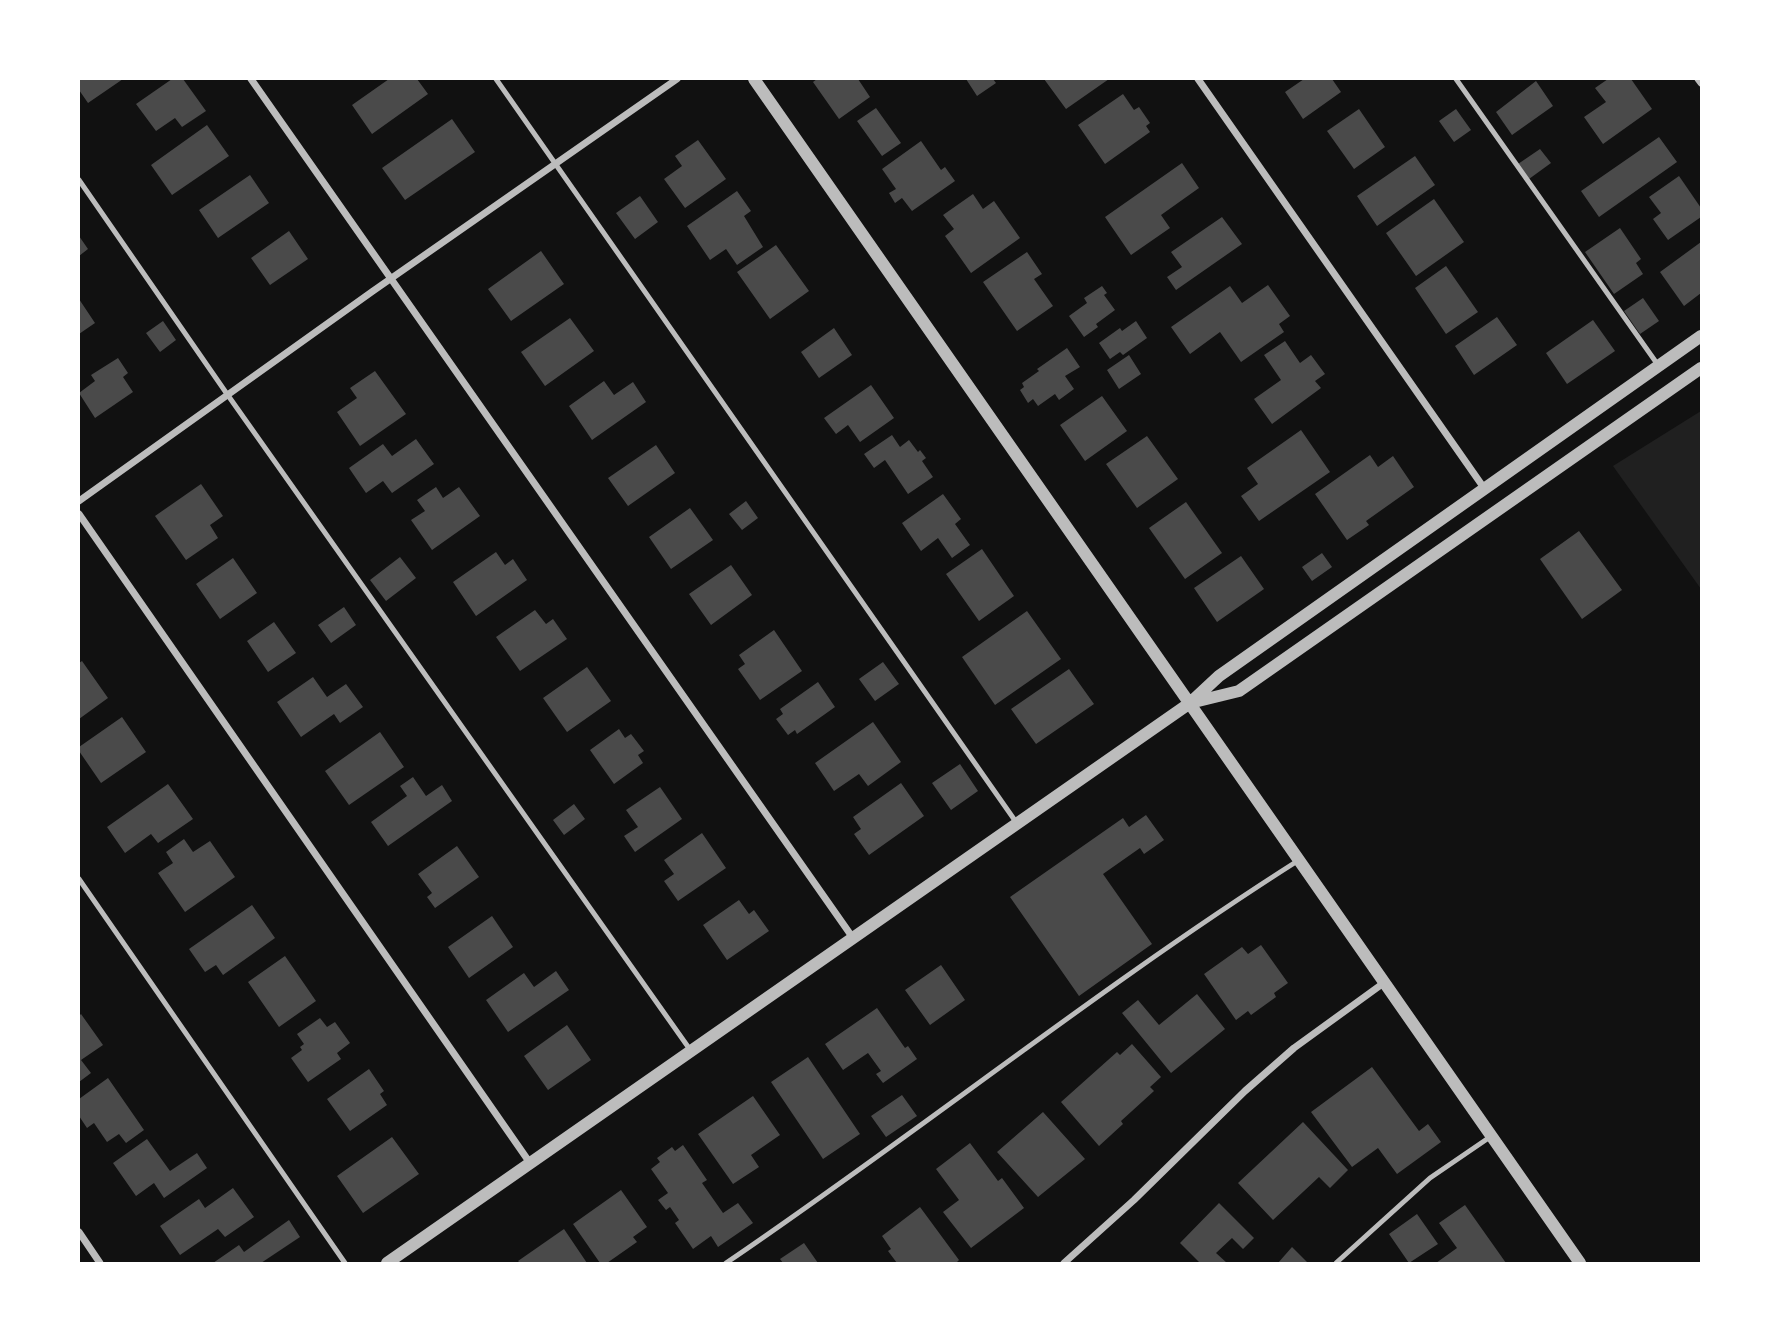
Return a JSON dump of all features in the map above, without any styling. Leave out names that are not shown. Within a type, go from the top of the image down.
[{"type":"street","points":[[251,79],[853,938]]},
{"type":"street","points":[[79,501],[677,79]]},
{"type":"street","points":[[754,79],[1580,1263]]},
{"type":"street","points":[[1198,79],[1484,488]]},
{"type":"street","points":[[1698,79],[1701,83]]},
{"type":"street","points":[[387,1263],[1190,703],[1219,676],[1701,337]]},
{"type":"street","points":[[1190,703],[1239,691],[1701,368]]},
{"type":"street","points":[[79,514],[530,1163]]},
{"type":"street","points":[[1064,1263],[1294,1048],[1385,982]]},
{"type":"street","points":[[79,1232],[100,1263]]},
{"type":"lane","points":[[496,79],[1017,823]]},
{"type":"lane","points":[[1456,79],[1659,366]]},
{"type":"lane","points":[[79,180],[691,1051]]},
{"type":"lane","points":[[726,1263],[990,1073],[1241,897],[1299,860]]},
{"type":"lane","points":[[79,879],[345,1263]]},
{"type":"lane","points":[[1336,1263],[1430,1178],[1491,1136]]},
{"type":"shaded area","points":[[1701,411],[1701,589],[1613,466]]},
{"type":"building","points":[[79,79],[123,79],[88,103],[79,90]]},
{"type":"building","points":[[172,79],[183,79],[206,111],[182,127],[175,118],[156,131],[136,104]]},
{"type":"building","points":[[389,79],[417,79],[428,94],[372,134],[352,105]]},
{"type":"building","points":[[817,79],[858,79],[870,97],[839,119],[813,82]]},
{"type":"building","points":[[966,79],[993,79],[996,83],[977,96]]},
{"type":"building","points":[[1044,79],[1109,79],[1066,109]]},
{"type":"building","points":[[1304,79],[1332,79],[1341,92],[1303,119],[1285,92]]},
{"type":"building","points":[[1608,79],[1631,79],[1652,109],[1603,144],[1584,117],[1606,102],[1595,88]]},
{"type":"building","points":[[1536,81],[1553,106],[1512,135],[1496,112]]},
{"type":"building","points":[[1123,94],[1134,110],[1139,107],[1150,123],[1146,126],[1150,132],[1105,164],[1078,125]]},
{"type":"building","points":[[876,108],[901,143],[882,156],[857,121]]},
{"type":"building","points":[[1359,109],[1385,147],[1354,169],[1327,131]]},
{"type":"building","points":[[1456,109],[1471,130],[1454,142],[1439,121]]},
{"type":"building","points":[[452,119],[475,152],[405,200],[382,168]]},
{"type":"building","points":[[207,125],[229,156],[172,195],[151,165]]},
{"type":"building","points":[[1659,137],[1677,162],[1599,217],[1581,191]]},
{"type":"building","points":[[698,140],[726,179],[685,208],[664,179],[682,166],[675,156]]},
{"type":"building","points":[[921,141],[941,170],[945,167],[955,181],[912,211],[902,198],[895,203],[889,193],[896,189],[882,169]]},
{"type":"building","points":[[1540,149],[1551,163],[1529,179],[1518,164]]},
{"type":"building","points":[[1415,156],[1435,185],[1377,226],[1357,196]]},
{"type":"building","points":[[1182,163],[1199,188],[1161,215],[1170,228],[1131,255],[1105,217]]},
{"type":"building","points":[[250,175],[269,203],[218,238],[199,210]]},
{"type":"building","points":[[1679,176],[1701,208],[1701,217],[1668,240],[1653,219],[1661,213],[1649,197]]},
{"type":"building","points":[[737,191],[751,211],[744,216],[763,247],[737,265],[726,249],[710,260],[687,226]]},
{"type":"building","points":[[973,194],[983,209],[994,201],[1020,238],[971,273],[945,236],[954,229],[943,215]]},
{"type":"building","points":[[640,196],[658,222],[635,239],[616,213]]},
{"type":"building","points":[[1434,199],[1464,242],[1416,276],[1386,233]]},
{"type":"building","points":[[1222,217],[1242,244],[1176,290],[1167,277],[1182,267],[1171,252]]},
{"type":"building","points":[[1620,228],[1641,259],[1636,263],[1643,274],[1614,294],[1585,252]]},
{"type":"building","points":[[289,231],[308,259],[270,285],[251,258]]},
{"type":"building","points":[[79,236],[88,249],[79,256]]},
{"type":"building","points":[[1701,242],[1701,293],[1684,306],[1660,272]]},
{"type":"building","points":[[776,245],[809,291],[770,319],[737,272]]},
{"type":"building","points":[[541,251],[564,284],[511,321],[488,289]]},
{"type":"building","points":[[1027,252],[1042,274],[1034,279],[1053,306],[1017,331],[983,282]]},
{"type":"building","points":[[1446,266],[1478,312],[1446,334],[1415,288]]},
{"type":"building","points":[[1268,285],[1290,316],[1279,324],[1284,332],[1241,362],[1220,332],[1190,354],[1171,327],[1230,286],[1242,303]]},
{"type":"building","points":[[1102,286],[1107,293],[1104,295],[1115,310],[1084,337],[1069,316],[1087,303],[1084,298]]},
{"type":"building","points":[[1643,298],[1659,321],[1640,334],[1624,311]]},
{"type":"building","points":[[79,299],[95,323],[79,334]]},
{"type":"building","points":[[1497,317],[1517,345],[1474,375],[1455,346]]},
{"type":"building","points":[[570,318],[594,351],[545,386],[521,352]]},
{"type":"building","points":[[1593,320],[1615,351],[1567,384],[1546,353]]},
{"type":"building","points":[[163,321],[176,340],[160,352],[146,333]]},
{"type":"building","points":[[1136,321],[1147,338],[1123,355],[1120,352],[1110,359],[1099,343],[1120,328],[1122,331]]},
{"type":"building","points":[[834,328],[852,355],[819,378],[801,352]]},
{"type":"building","points":[[1285,341],[1300,363],[1311,355],[1325,374],[1315,381],[1321,388],[1272,424],[1254,399],[1281,380],[1264,355]]},
{"type":"building","points":[[1067,348],[1080,367],[1065,376],[1074,389],[1059,400],[1055,394],[1038,406],[1033,399],[1028,403],[1020,390],[1024,387],[1022,383]]},
{"type":"building","points":[[1129,355],[1141,374],[1119,389],[1107,370]]},
{"type":"building","points":[[118,358],[128,373],[123,377],[133,392],[95,418],[79,393],[95,381],[91,375]]},
{"type":"building","points":[[375,371],[406,414],[360,446],[337,412],[357,398],[350,388]]},
{"type":"building","points":[[604,381],[614,395],[633,382],[646,402],[592,440],[569,406]]},
{"type":"building","points":[[871,385],[894,418],[860,442],[848,425],[836,434],[824,418]]},
{"type":"building","points":[[1102,396],[1127,431],[1085,461],[1060,425]]},
{"type":"building","points":[[1301,430],[1330,472],[1259,521],[1241,496],[1258,484],[1247,468]]},
{"type":"building","points":[[892,435],[900,447],[909,440],[918,452],[920,450],[926,458],[922,461],[933,477],[908,494],[885,460],[874,468],[864,454]]},
{"type":"building","points":[[1147,436],[1178,479],[1137,508],[1106,464]]},
{"type":"building","points":[[416,439],[434,464],[392,493],[383,481],[366,493],[349,468],[383,444],[392,456]]},
{"type":"building","points":[[656,445],[675,473],[628,506],[608,478]]},
{"type":"building","points":[[1370,455],[1378,467],[1393,456],[1414,487],[1366,521],[1369,525],[1347,540],[1315,494]]},
{"type":"building","points":[[201,484],[223,516],[210,525],[218,538],[186,560],[155,516]]},
{"type":"building","points":[[436,487],[443,498],[459,487],[480,516],[432,550],[411,520],[425,511],[417,500]]},
{"type":"building","points":[[943,494],[961,519],[955,524],[970,545],[952,558],[938,538],[921,551],[902,523]]},
{"type":"building","points":[[746,501],[758,518],[742,530],[729,514]]},
{"type":"building","points":[[1186,502],[1222,553],[1185,579],[1149,528]]},
{"type":"building","points":[[690,508],[713,540],[671,569],[649,537]]},
{"type":"building","points":[[1579,531],[1622,590],[1582,619],[1540,559]]},
{"type":"building","points":[[982,549],[1014,596],[979,621],[946,574]]},
{"type":"building","points":[[496,552],[505,565],[513,559],[527,580],[476,616],[453,582]]},
{"type":"building","points":[[1322,553],[1332,567],[1312,581],[1302,567]]},
{"type":"building","points":[[1241,556],[1264,589],[1217,622],[1194,588]]},
{"type":"building","points":[[400,557],[416,578],[386,601],[370,580]]},
{"type":"building","points":[[233,558],[257,593],[220,619],[196,584]]},
{"type":"building","points":[[731,565],[752,595],[711,625],[689,594]]},
{"type":"building","points":[[344,607],[356,625],[331,643],[318,625]]},
{"type":"building","points":[[535,610],[546,624],[553,619],[567,639],[520,671],[496,637]]},
{"type":"building","points":[[1027,611],[1061,659],[995,705],[962,657]]},
{"type":"building","points":[[274,622],[296,653],[268,672],[247,641]]},
{"type":"building","points":[[774,630],[802,671],[760,700],[738,669],[745,664],[739,655]]},
{"type":"building","points":[[82,661],[108,698],[79,719],[79,663]]},
{"type":"building","points":[[883,662],[899,684],[875,701],[859,679]]},
{"type":"building","points":[[587,667],[611,701],[567,732],[543,698]]},
{"type":"building","points":[[1069,669],[1094,704],[1036,744],[1011,709]]},
{"type":"building","points":[[313,677],[327,697],[346,684],[363,707],[340,723],[334,714],[301,737],[277,702]]},
{"type":"building","points":[[818,682],[835,707],[797,734],[795,730],[788,735],[776,719],[783,714],[780,709]]},
{"type":"building","points":[[122,717],[146,752],[101,783],[79,747]]},
{"type":"building","points":[[873,722],[901,762],[868,786],[859,774],[834,791],[815,763]]},
{"type":"building","points":[[619,729],[625,738],[631,734],[644,751],[638,755],[643,763],[614,784],[590,750]]},
{"type":"building","points":[[380,732],[404,767],[349,805],[325,771]]},
{"type":"building","points":[[960,764],[978,791],[951,810],[932,783]]},
{"type":"building","points":[[413,777],[426,796],[442,785],[452,801],[388,846],[371,822],[407,796],[400,786]]},
{"type":"building","points":[[901,783],[924,816],[869,855],[854,834],[861,829],[853,817]]},
{"type":"building","points":[[168,784],[193,819],[158,843],[151,834],[125,853],[107,827]]},
{"type":"building","points":[[660,787],[682,819],[635,852],[624,836],[638,827],[626,810]]},
{"type":"building","points":[[574,804],[585,819],[564,835],[553,820]]},
{"type":"building","points":[[1146,815],[1164,840],[1144,854],[1140,848],[1103,874],[1152,944],[1079,996],[1010,897],[1123,818],[1129,827]]},
{"type":"building","points":[[702,833],[726,868],[678,901],[664,881],[674,874],[664,860]]},
{"type":"building","points":[[184,839],[193,852],[210,841],[235,877],[185,912],[158,873],[173,863],[166,852]]},
{"type":"building","points":[[457,846],[479,877],[435,908],[427,897],[432,893],[418,874]]},
{"type":"building","points":[[739,900],[749,914],[754,910],[769,931],[727,960],[703,925]]},
{"type":"building","points":[[252,905],[275,938],[223,975],[216,965],[205,972],[189,949]]},
{"type":"building","points":[[492,916],[513,947],[469,978],[448,947]]},
{"type":"building","points":[[1261,945],[1288,983],[1274,993],[1276,997],[1251,1015],[1248,1011],[1236,1020],[1204,974],[1242,947],[1248,954]]},
{"type":"building","points":[[285,956],[316,1001],[279,1027],[248,982]]},
{"type":"building","points":[[941,965],[965,1000],[930,1025],[905,990]]},
{"type":"building","points":[[556,971],[569,990],[508,1032],[486,1000],[524,973],[534,987]]},
{"type":"building","points":[[1197,994],[1225,1029],[1171,1073],[1122,1013],[1138,1000],[1159,1025]]},
{"type":"building","points":[[877,1008],[905,1048],[908,1046],[917,1059],[883,1083],[876,1074],[881,1071],[868,1053],[843,1070],[825,1044]]},
{"type":"building","points":[[81,1014],[103,1045],[81,1060],[91,1073],[79,1082],[79,1016]]},
{"type":"building","points":[[320,1018],[327,1027],[335,1022],[350,1043],[337,1053],[341,1059],[308,1082],[291,1058],[302,1050],[300,1047],[304,1044],[297,1034]]},
{"type":"building","points":[[567,1025],[591,1060],[548,1090],[524,1056]]},
{"type":"building","points":[[1132,1044],[1161,1077],[1150,1087],[1154,1091],[1121,1121],[1123,1124],[1099,1146],[1061,1102],[1117,1052],[1120,1055]]},
{"type":"building","points":[[808,1057],[860,1134],[823,1159],[771,1082]]},
{"type":"building","points":[[1372,1067],[1419,1131],[1428,1124],[1441,1142],[1397,1174],[1378,1148],[1352,1167],[1311,1112]]},
{"type":"building","points":[[369,1069],[384,1091],[380,1094],[387,1105],[350,1131],[327,1099]]},
{"type":"building","points":[[108,1078],[144,1130],[126,1143],[119,1134],[107,1142],[94,1123],[87,1128],[79,1116],[79,1099]]},
{"type":"building","points":[[902,1095],[917,1116],[886,1137],[871,1116]]},
{"type":"building","points":[[753,1096],[780,1135],[751,1155],[759,1167],[733,1184],[698,1134]]},
{"type":"building","points":[[1043,1112],[1085,1159],[1038,1197],[997,1152]]},
{"type":"building","points":[[1303,1122],[1348,1170],[1330,1188],[1319,1177],[1273,1220],[1238,1183]]},
{"type":"building","points":[[392,1137],[419,1174],[363,1213],[337,1176]]},
{"type":"building","points":[[147,1139],[170,1171],[197,1153],[207,1168],[164,1198],[154,1183],[136,1196],[113,1163]]},
{"type":"building","points":[[970,1143],[998,1181],[1002,1178],[1024,1208],[971,1248],[943,1212],[959,1200],[936,1169]]},
{"type":"building","points":[[683,1145],[707,1180],[702,1183],[723,1213],[738,1203],[753,1223],[718,1247],[711,1236],[693,1249],[675,1223],[679,1220],[670,1207],[666,1210],[658,1200],[668,1193],[651,1169],[660,1162],[657,1158],[672,1147],[675,1151]]},
{"type":"building","points":[[233,1188],[254,1217],[225,1237],[218,1229],[180,1255],[160,1226],[199,1199],[205,1208]]},
{"type":"building","points":[[621,1190],[647,1227],[633,1237],[637,1242],[607,1263],[600,1263],[573,1224]]},
{"type":"building","points":[[1219,1203],[1254,1238],[1243,1249],[1232,1238],[1216,1253],[1227,1263],[1200,1263],[1180,1243]]},
{"type":"building","points":[[1465,1205],[1506,1263],[1436,1263],[1457,1248],[1439,1223]]},
{"type":"building","points":[[920,1207],[959,1260],[956,1263],[897,1263],[888,1251],[891,1249],[882,1236]]},
{"type":"building","points":[[1417,1214],[1438,1244],[1409,1263],[1389,1234]]},
{"type":"building","points":[[289,1220],[300,1237],[261,1263],[213,1263],[239,1245],[244,1252]]},
{"type":"building","points":[[564,1229],[587,1263],[518,1261]]},
{"type":"building","points":[[804,1243],[818,1263],[783,1263],[780,1259]]},
{"type":"building","points":[[1292,1247],[1308,1263],[1278,1263]]}]
